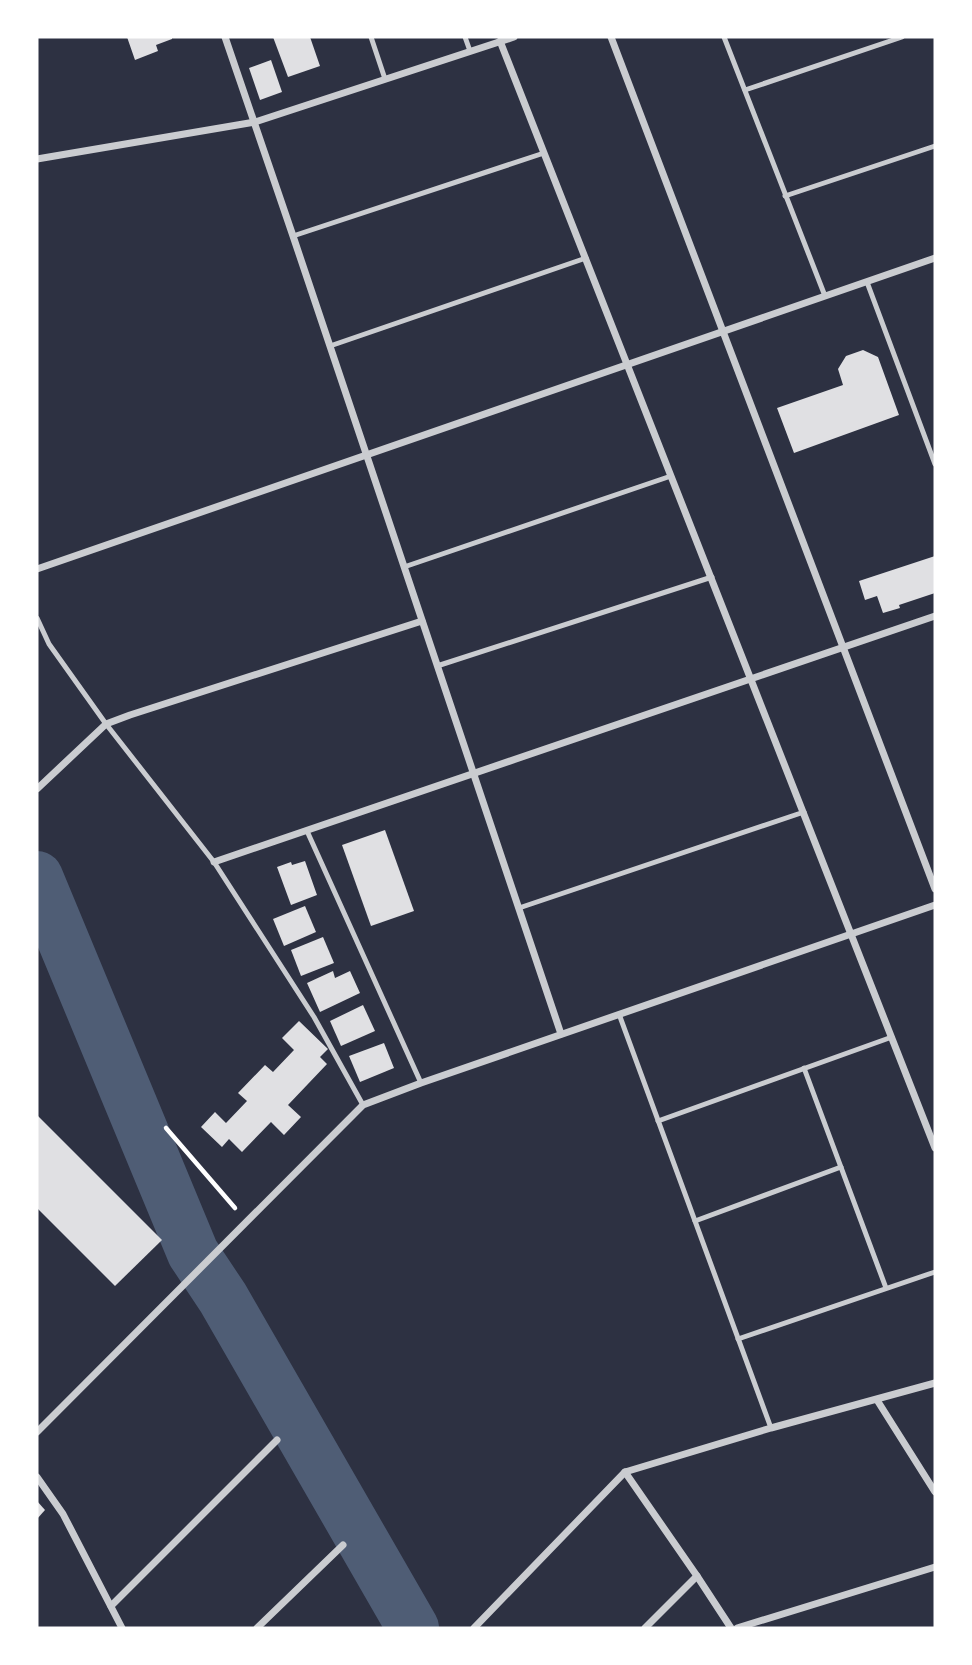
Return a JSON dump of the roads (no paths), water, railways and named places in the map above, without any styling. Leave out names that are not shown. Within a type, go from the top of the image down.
[{"type":"street","points":[[225,37],[561,1034]]},
{"type":"street","points":[[37,159],[255,122],[514,37]]},
{"type":"street","points":[[611,37],[935,889]]},
{"type":"street","points":[[500,41],[935,1148]]},
{"type":"street","points":[[37,569],[935,258]]},
{"type":"street","points":[[214,862],[935,616]]},
{"type":"street","points":[[37,789],[106,724],[422,621]]},
{"type":"street","points":[[37,1432],[363,1105],[935,905]]},
{"type":"street","points":[[474,1628],[625,1472],[935,1383]]},
{"type":"street","points":[[877,1400],[935,1492]]},
{"type":"street","points":[[111,1606],[277,1440]]},
{"type":"street","points":[[625,1472],[731,1628]]},
{"type":"street","points":[[37,1477],[63,1514],[122,1628]]},
{"type":"street","points":[[257,1628],[344,1545]]},
{"type":"street","points":[[737,1628],[935,1567]]},
{"type":"street","points":[[645,1628],[697,1576]]},
{"type":"lane","points":[[371,37],[385,79]]},
{"type":"lane","points":[[466,37],[470,51]]},
{"type":"lane","points":[[724,37],[825,296]]},
{"type":"lane","points":[[745,90],[902,37]]},
{"type":"lane","points":[[785,196],[935,146]]},
{"type":"lane","points":[[293,236],[544,153]]},
{"type":"lane","points":[[330,346],[586,258]]},
{"type":"lane","points":[[867,282],[935,464]]},
{"type":"lane","points":[[404,567],[671,476]]},
{"type":"lane","points":[[437,666],[712,577]]},
{"type":"lane","points":[[37,618],[49,644],[106,724],[214,862],[314,1017],[363,1105]]},
{"type":"lane","points":[[519,908],[804,812]]},
{"type":"lane","points":[[307,831],[421,1083]]},
{"type":"lane","points":[[619,1014],[771,1428]]},
{"type":"lane","points":[[658,1121],[892,1037]]},
{"type":"lane","points":[[804,1068],[886,1289]]},
{"type":"lane","points":[[695,1221],[841,1167]]},
{"type":"lane","points":[[738,1339],[935,1272]]},
{"type":"waterway","points":[[37,877],[193,1253],[223,1298],[413,1628]]}]
